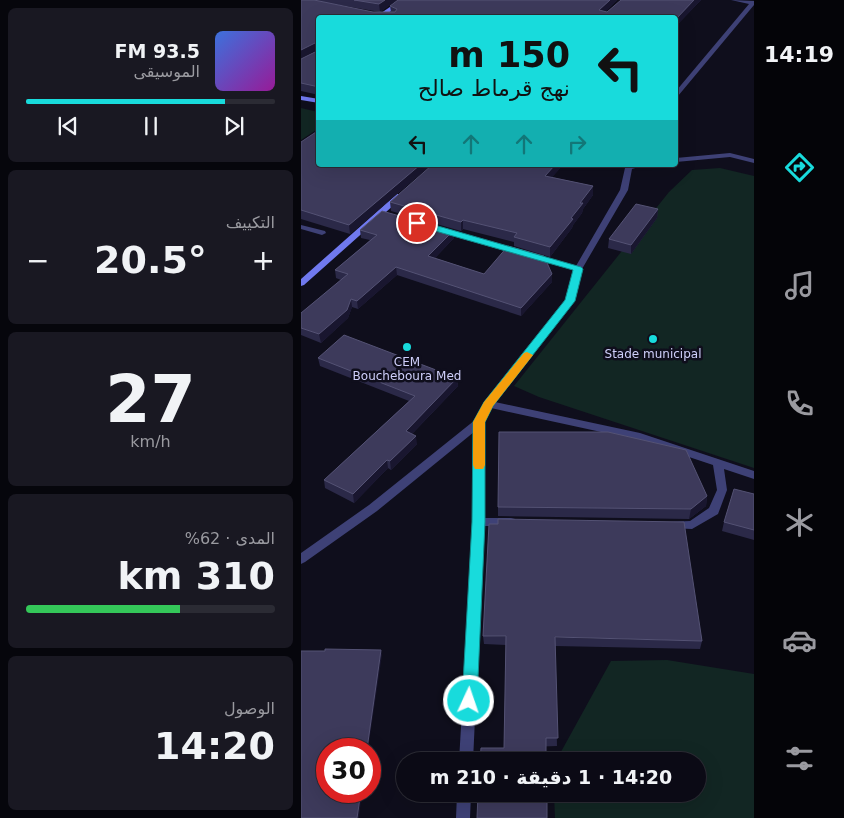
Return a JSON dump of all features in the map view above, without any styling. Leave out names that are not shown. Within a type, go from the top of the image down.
[{"type":"main road","points":[[376,15],[405,0]]},
{"type":"main road","points":[[301,98],[316,100]]},
{"type":"main road","points":[[301,282],[409,189]]},
{"type":"street","points":[[734,0],[753,3]]},
{"type":"street","points":[[678,94],[753,3]]},
{"type":"street","points":[[678,160],[730,155],[754,161]]},
{"type":"street","points":[[301,559],[373,508],[479,422],[488,404],[570,301],[578,269],[624,190],[626,167]]},
{"type":"street","points":[[381,213],[391,215]]},
{"type":"street","points":[[301,227],[322,233]]},
{"type":"street","points":[[438,229],[578,269]]},
{"type":"street","points":[[488,404],[639,437],[754,476]]},
{"type":"street","points":[[466,752],[479,522],[479,422]]},
{"type":"street","points":[[663,525],[692,526],[714,510],[722,490],[718,464]]},
{"type":"street","points":[[479,522],[527,523]]},
{"type":"street","points":[[463,818],[464,802]]},
{"type":"green space","points":[[301,108],[316,112],[316,130],[301,140]]},
{"type":"green space","name":"Stade municipal","points":[[720,168],[754,176],[754,468],[539,397],[514,386],[669,192],[692,170]]},
{"type":"green space","points":[[667,660],[754,674],[754,818],[555,818],[554,802],[706,802],[706,752],[561,752],[611,661]]},
{"type":"building","points":[[301,0],[314,0],[373,12],[395,12],[397,9],[390,6],[398,0],[610,0],[599,10],[607,12],[621,0],[694,0],[678,17],[678,15],[316,15],[316,42],[301,50]]},
{"type":"building","points":[[354,0],[385,0],[379,4]]},
{"type":"building","points":[[316,52],[316,86],[301,83],[301,59]]},
{"type":"building","points":[[316,132],[316,167],[418,167],[349,225],[301,210],[301,142]]},
{"type":"building","points":[[430,167],[553,167],[545,176],[593,186],[580,203],[583,203],[571,218],[573,219],[550,247],[514,237],[517,233],[463,220],[461,222],[390,202]]},
{"type":"building","points":[[636,204],[658,209],[631,245],[609,239]]},
{"type":"building","points":[[382,211],[453,231],[428,256],[484,274],[508,246],[544,256],[552,274],[521,308],[396,267],[357,301],[351,299],[347,310],[319,334],[301,328],[301,313],[348,274],[335,270],[377,235],[360,230]]},
{"type":"building","points":[[344,335],[457,378],[406,431],[416,436],[390,461],[387,460],[353,494],[324,480],[415,396],[318,358]]},
{"type":"building","points":[[499,432],[608,432],[686,450],[707,496],[691,509],[498,507]]},
{"type":"building","points":[[734,489],[754,494],[754,530],[724,522]]},
{"type":"building","points":[[498,519],[684,522],[702,641],[555,637],[558,738],[546,738],[546,752],[481,752],[481,748],[504,748],[506,636],[483,636],[489,524],[498,524]]},
{"type":"building","points":[[325,649],[381,650],[369,738],[316,738],[316,803],[359,803],[357,818],[301,818],[301,651],[325,651]]},
{"type":"building","points":[[478,802],[547,802],[547,818],[477,818]]},
{"type":"slow traffic","points":[[479,465],[479,422],[488,404],[527,355]]},
{"type":"place","name":"Stade municipal","points":[[653,339]]},
{"type":"place","name":"CEM Boucheboura Med","points":[[407,347]]},
{"type":"route","points":[[417,223],[578,269],[570,301],[488,404],[479,422],[479,522],[469,701]]}]
